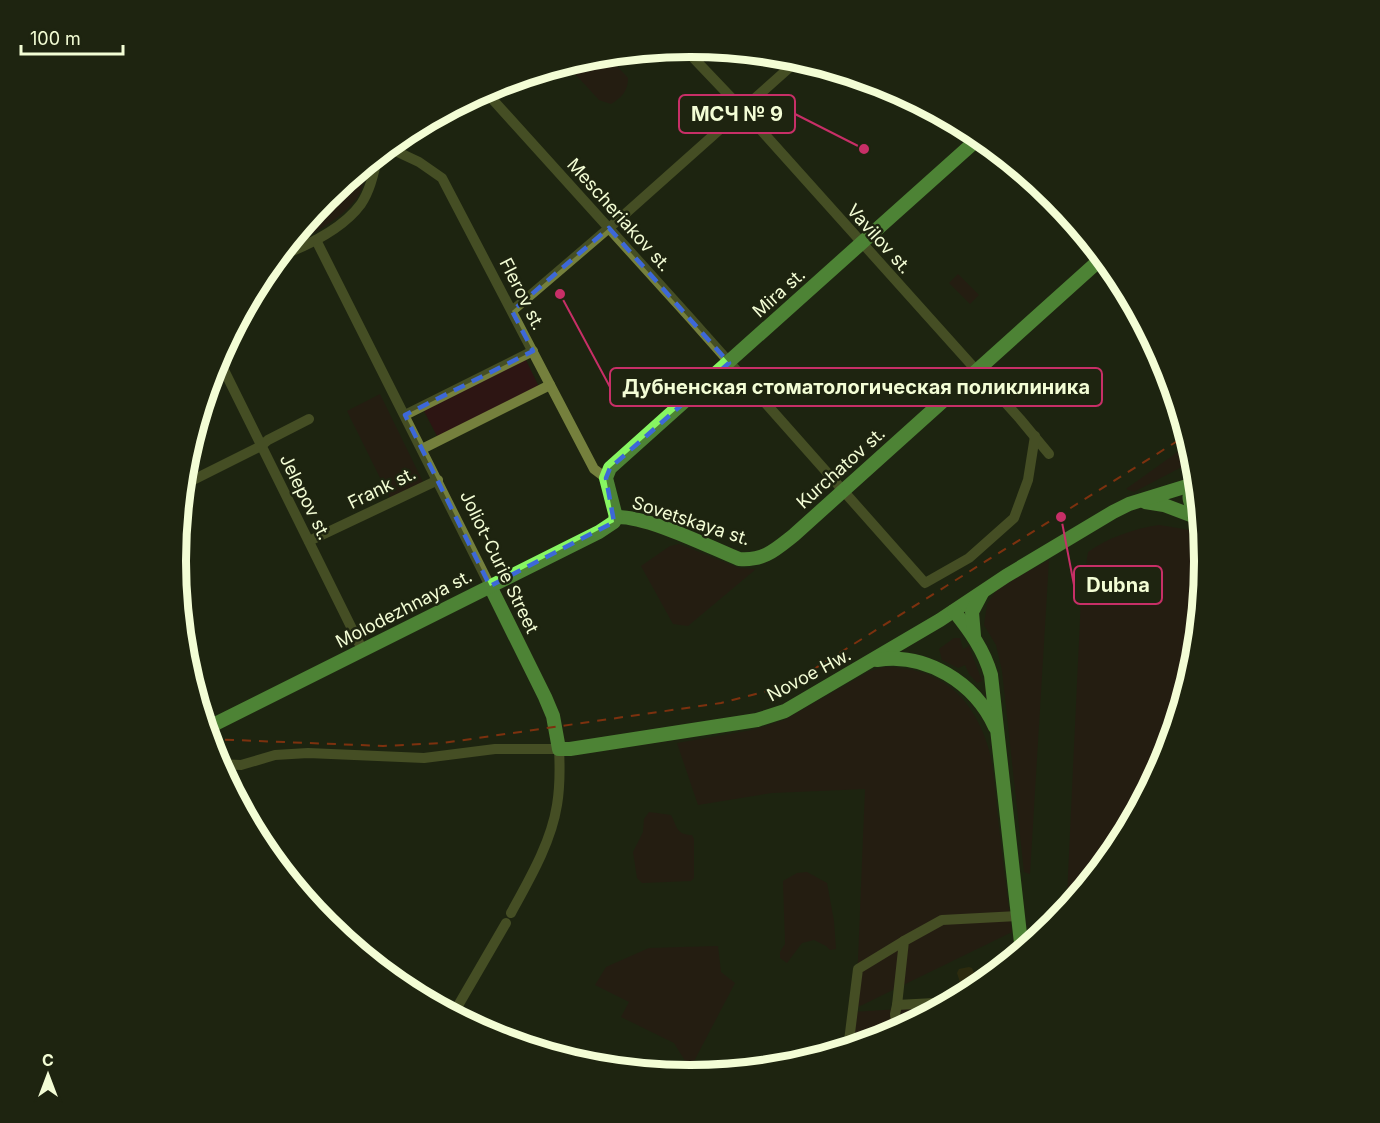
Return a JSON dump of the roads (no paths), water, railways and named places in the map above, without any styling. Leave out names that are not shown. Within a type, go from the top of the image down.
[{"type":"main road","name":"Mira st.","points":[[606,478],[617,460],[729,363],[972,144]]},
{"type":"main road","name":"Kurchatov st.","points":[[760,558],[771,553],[794,535],[1096,263]]},
{"type":"main road","name":"Sovetskaya st.","points":[[606,478],[616,517],[628,517],[676,533],[739,559],[760,558]]},
{"type":"main road","points":[[872,661],[1113,512],[1188,486]]},
{"type":"main road","points":[[1137,502],[1164,505],[1192,514]]},
{"type":"main road","name":"Molodezhnaya st.","points":[[213,725],[599,532],[614,522],[616,517]]},
{"type":"main road","name":"Joliot-Curie Street","points":[[490,586],[553,716],[560,749]]},
{"type":"main road","name":"Novoe Hw.","points":[[974,636],[972,612],[984,590]]},
{"type":"main road","name":"Novoe Hw.","points":[[954,611],[974,636],[986,659],[994,692],[1021,943]]},
{"type":"main road","points":[[901,643],[903,655],[911,661]]},
{"type":"main road","name":"Novoe Hw.","points":[[560,749],[685,733],[765,718],[796,706],[872,661],[891,658],[929,666],[951,676],[978,699],[994,725],[1000,745]]},
{"type":"main road","points":[[978,699],[986,701],[994,692]]},
{"type":"street","name":"Vavilov st.","points":[[693,57],[977,370],[1049,454]]},
{"type":"street","points":[[512,311],[790,67]]},
{"type":"street","name":"Mescheriakov st.","points":[[491,98],[925,583],[969,558],[1014,518],[1028,480],[1035,436]]},
{"type":"street","name":"Flerov st.","points":[[396,152],[442,178],[594,469],[606,478]]},
{"type":"street","points":[[294,250],[316,240],[349,217],[367,193],[374,168]]},
{"type":"street","name":"Joliot-Curie Street","points":[[316,240],[490,586]]},
{"type":"street","points":[[405,415],[533,351]]},
{"type":"street","name":"Jelepov st.","points":[[224,369],[363,651]]},
{"type":"street","name":"Frank st.","points":[[422,449],[550,385]]},
{"type":"street","points":[[192,480],[309,419]]},
{"type":"street","name":"Frank st.","points":[[309,541],[438,480]]},
{"type":"street","points":[[228,764],[241,765],[275,755],[308,753],[424,758],[495,749],[560,749]]},
{"type":"street","name":"Joliot-Curie Street","points":[[456,1008],[508,918],[535,866],[554,821],[559,793],[560,749]]},
{"type":"street","points":[[849,1040],[858,969],[942,920],[1018,916]]},
{"type":"street","points":[[896,1022],[904,941]]},
{"type":"street","points":[[897,1005],[933,1003]]},
{"type":"railway","points":[[218,739],[383,746],[443,743],[721,703],[767,691],[814,669],[1179,440]]},
{"type":"place","name":"МСЧ № 9","points":[[864,149]]},
{"type":"place","name":"Дубненская стоматологическая поликлиника","points":[[560,294]]},
{"type":"place","name":"Dubna","points":[[1061,517]]}]
